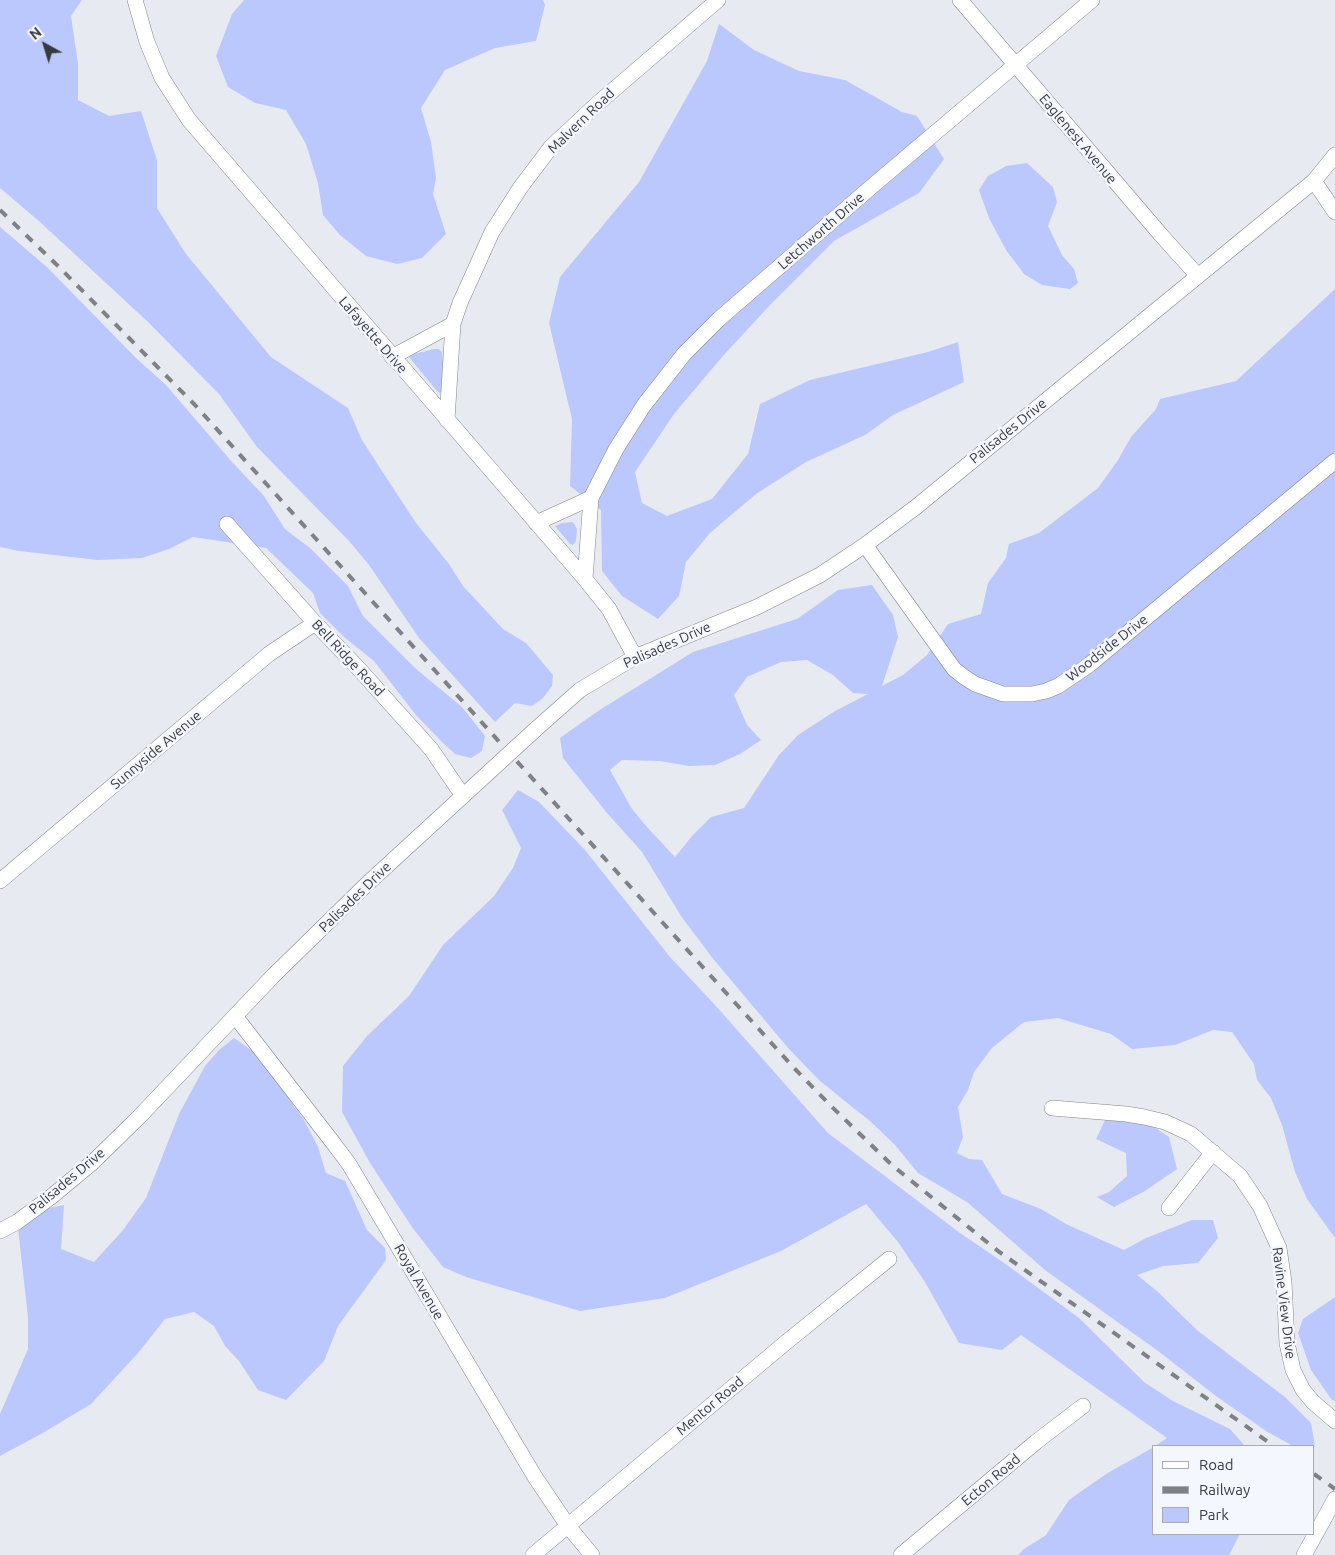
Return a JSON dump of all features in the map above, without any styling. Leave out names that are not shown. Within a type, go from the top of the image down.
[{"type":"street","name":"Lafayette Drive","points":[[135,0],[147,42],[162,78],[188,120],[585,579],[609,609],[635,656]]},
{"type":"street","name":"Malvern Road","points":[[447,420],[453,324],[464,294],[492,232],[520,188],[551,147],[597,104],[718,0]]},
{"type":"street","name":"Eaglenest Avenue","points":[[960,0],[1198,276]]},
{"type":"street","name":"Letchworth Drive","points":[[585,579],[591,498],[616,449],[644,405],[684,354],[738,302],[1092,0]]},
{"type":"street","name":"Palisades Drive","points":[[0,1231],[17,1222],[51,1197],[93,1162],[273,976],[367,884],[580,690],[635,656],[757,607],[820,575],[865,545],[916,507],[1314,181],[1335,155]]},
{"type":"street","points":[[1314,181],[1335,212]]},
{"type":"street","points":[[392,357],[453,324]]},
{"type":"street","name":"Woodside Drive","points":[[865,545],[949,662],[964,677],[975,684],[1004,694],[1032,694],[1058,686],[1089,665],[1335,461]]},
{"type":"street","points":[[536,523],[591,498]]},
{"type":"street","name":"Bell Ridge Road","points":[[227,524],[431,749],[462,796]]},
{"type":"street","name":"Sunnyside Avenue","points":[[0,881],[269,654],[315,623]]},
{"type":"street","name":"Royal Avenue","points":[[235,1016],[348,1164],[525,1461],[568,1526],[592,1555]]},
{"type":"street","name":"Ravine View Drive","points":[[1052,1108],[1126,1114],[1158,1120],[1190,1134],[1240,1176],[1260,1206],[1279,1248],[1284,1282],[1287,1343],[1293,1370],[1303,1390],[1313,1402],[1335,1421]]},
{"type":"street","points":[[1169,1208],[1213,1152]]},
{"type":"street","name":"Mentor Road","points":[[533,1555],[784,1344],[889,1259]]},
{"type":"street","name":"Ecton Road","points":[[901,1555],[1036,1442],[1083,1406]]},
{"type":"street","points":[[1304,1555],[1335,1499]]},
{"type":"green space","points":[[0,0],[82,0],[71,16],[78,64],[78,100],[109,116],[141,111],[157,160],[157,208],[186,254],[271,357],[348,408],[362,440],[382,471],[416,523],[449,564],[463,586],[503,629],[526,643],[553,675],[552,686],[543,698],[532,706],[515,703],[495,722],[419,638],[369,565],[349,541],[257,447],[219,394],[147,321],[40,222],[0,188]]},
{"type":"green space","points":[[244,0],[543,0],[545,5],[536,41],[495,48],[445,70],[421,108],[431,142],[436,178],[433,194],[446,234],[422,258],[397,264],[366,256],[340,235],[323,215],[318,183],[306,144],[286,110],[255,103],[228,87],[216,56],[232,14]]},
{"type":"green space","points":[[719,24],[754,50],[799,71],[845,80],[902,112],[917,116],[944,159],[919,193],[834,241],[771,304],[722,357],[674,414],[635,472],[642,503],[667,516],[712,499],[748,454],[760,404],[810,380],[928,352],[958,342],[964,382],[893,415],[865,435],[806,462],[756,494],[710,533],[686,562],[679,596],[658,619],[622,596],[602,571],[601,510],[570,486],[572,419],[549,323],[560,277],[639,182],[707,61]]},
{"type":"green space","points":[[1027,163],[1053,187],[1057,202],[1048,226],[1062,255],[1074,269],[1078,283],[1070,289],[1042,285],[1024,274],[1006,250],[989,218],[979,190],[988,176],[1006,166]]},
{"type":"green space","points":[[0,227],[47,267],[136,358],[166,385],[264,496],[285,529],[310,548],[348,586],[363,616],[415,668],[462,707],[485,736],[482,751],[471,758],[455,754],[443,743],[416,715],[374,661],[344,637],[320,613],[313,593],[266,548],[193,537],[169,549],[142,558],[98,560],[0,547]]},
{"type":"green space","points":[[1335,289],[1335,1238],[1307,1199],[1295,1172],[1282,1125],[1271,1098],[1257,1080],[1254,1064],[1232,1032],[1213,1030],[1175,1045],[1132,1049],[1111,1034],[1058,1018],[1024,1022],[992,1048],[974,1072],[968,1090],[958,1107],[963,1137],[957,1153],[969,1159],[982,1160],[1002,1194],[1041,1209],[1066,1224],[1124,1250],[1146,1238],[1192,1220],[1213,1220],[1218,1238],[1198,1263],[1163,1266],[1137,1275],[1158,1292],[1198,1331],[1285,1397],[1311,1423],[1315,1445],[1291,1445],[1266,1431],[1045,1270],[967,1202],[918,1173],[895,1145],[871,1122],[820,1081],[789,1049],[714,960],[681,916],[642,852],[607,813],[563,758],[560,738],[598,711],[693,652],[797,619],[838,590],[872,585],[893,615],[898,637],[882,686],[903,675],[927,655],[948,624],[981,614],[988,583],[1006,558],[1009,544],[1039,533],[1098,488],[1118,460],[1131,437],[1156,409],[1160,399],[1236,381]],"holes":[[[807,660],[833,675],[853,693],[868,694],[835,711],[798,735],[779,755],[744,808],[711,817],[675,857],[632,809],[610,770],[622,760],[660,761],[689,766],[715,765],[740,754],[761,740],[747,725],[734,695],[747,677],[781,662]]]},
{"type":"green space","points":[[439,349],[442,352],[444,370],[443,389],[440,393],[409,357]]},
{"type":"green space","points":[[573,522],[577,529],[576,541],[573,545],[555,526]]},
{"type":"green space","points":[[518,790],[539,802],[585,850],[670,957],[828,1133],[960,1233],[1079,1318],[1144,1382],[1173,1401],[1230,1429],[1244,1445],[1156,1445],[1167,1438],[1021,1335],[1002,1350],[959,1343],[925,1282],[898,1242],[866,1204],[781,1251],[665,1298],[580,1311],[466,1277],[443,1267],[412,1227],[370,1163],[342,1112],[343,1066],[367,1036],[409,996],[443,945],[494,896],[513,868],[521,848],[502,810]]},
{"type":"green space","points":[[234,1038],[257,1054],[304,1120],[318,1147],[326,1173],[345,1181],[367,1230],[385,1248],[386,1260],[338,1326],[324,1361],[286,1400],[258,1390],[239,1361],[225,1346],[214,1326],[194,1312],[165,1319],[138,1353],[91,1404],[0,1456],[0,1414],[28,1349],[28,1317],[18,1228],[32,1211],[64,1205],[61,1249],[94,1262],[123,1230],[146,1198],[179,1114],[205,1066],[219,1050]]},
{"type":"green space","points":[[1142,1119],[1169,1137],[1177,1169],[1145,1191],[1114,1207],[1097,1197],[1109,1192],[1127,1176],[1126,1153],[1096,1139],[1105,1120]]},
{"type":"green space","points":[[1335,1297],[1335,1401],[1332,1400],[1311,1370],[1298,1333],[1303,1319]]},
{"type":"green space","points":[[1152,1448],[1152,1535],[1239,1535],[1229,1555],[1018,1555],[1046,1535],[1069,1500],[1106,1474]]},
{"type":"railway","points":[[0,210],[195,405],[794,1068],[832,1107],[893,1166],[998,1251],[1273,1445]]},
{"type":"railway","points":[[1315,1475],[1335,1489]]}]
